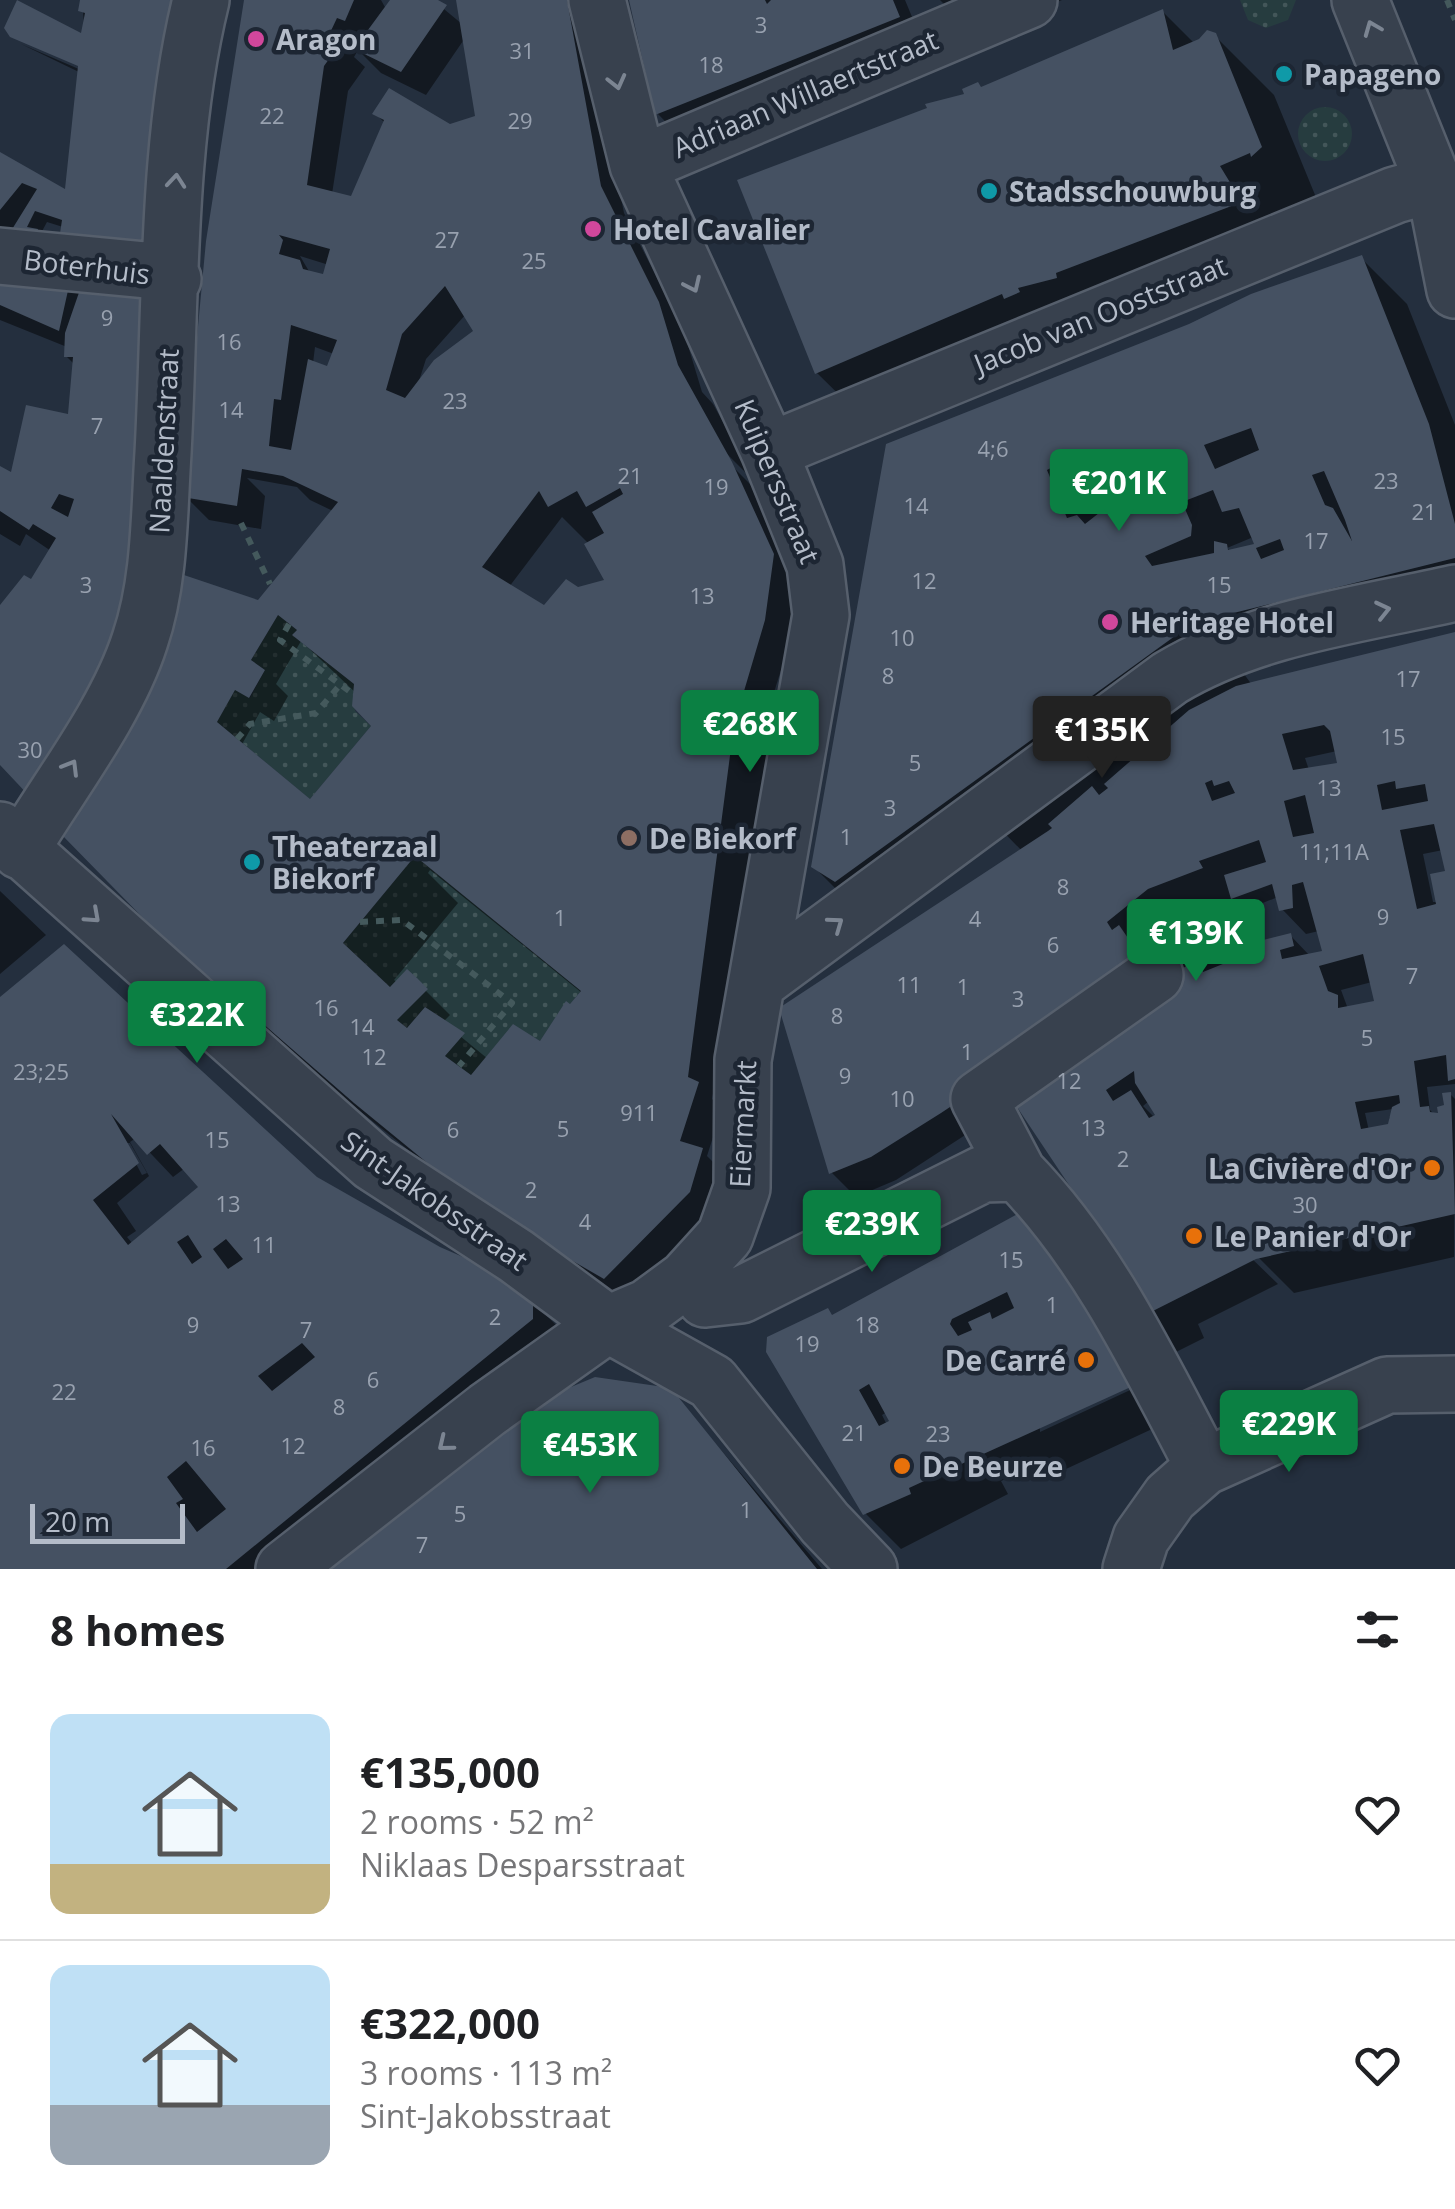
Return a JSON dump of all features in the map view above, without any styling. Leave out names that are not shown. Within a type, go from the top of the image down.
[{"type":"street","name":"Naaldenstraat","points":[[10,841],[112,699],[141,639],[155,570],[183,112],[201,0]]},
{"type":"street","name":"Kuipersstraat","points":[[597,0],[638,165],[769,451],[815,565],[822,615],[758,982]]},
{"type":"street","name":"Adriaan Willaertstraat","points":[[638,165],[923,19],[1029,0]]},
{"type":"street","points":[[1360,0],[1434,184],[1453,259]]},
{"type":"street","name":"Jacob van Ooststraat","points":[[769,451],[1396,194],[1434,184]]},
{"type":"street","name":"Boterhuis","points":[[0,256],[146,270],[173,278]]},
{"type":"street","points":[[758,982],[1170,678],[1206,657],[1246,641],[1455,594]]},
{"type":"street","name":"Sint-Jakobsstraat","points":[[10,841],[373,1163],[516,1256],[608,1324]]},
{"type":"street","points":[[1155,976],[979,1099],[1013,1164],[1060,1216],[1204,1467]]},
{"type":"street","name":"Eiermarkt","points":[[284,1569],[487,1410],[608,1324],[648,1306],[686,1279],[726,1236],[742,1188],[743,1060],[758,982]]},
{"type":"street","points":[[706,1299],[740,1296],[983,1174],[1013,1164]]},
{"type":"street","points":[[608,1324],[712,1382],[825,1522],[869,1569]]},
{"type":"street","points":[[1131,1569],[1142,1538],[1170,1497],[1204,1467],[1387,1385],[1455,1384]]},
{"type":"path","points":[[1447,0],[1455,20]]},
{"type":"path","points":[[241,523],[270,584]]},
{"type":"path","points":[[289,624],[280,640],[353,694]]},
{"type":"path","points":[[237,739],[250,724],[316,712],[340,685]]},
{"type":"path","points":[[360,922],[402,920],[512,1003],[459,1066]]},
{"type":"green space","points":[[1240,0],[1296,0],[1288,20],[1266,28],[1248,20]]},
{"type":"green space","points":[[1325,107],[1344,115],[1352,134],[1344,153],[1325,161],[1306,153],[1298,134],[1306,115]]},
{"type":"green space","points":[[278,615],[297,630],[292,635],[354,684],[355,711],[371,726],[310,799],[217,722],[235,690],[250,698],[265,670],[251,660]]},
{"type":"green space","points":[[415,856],[581,991],[570,1004],[566,1002],[540,1041],[513,1025],[471,1075],[445,1056],[464,1033],[425,1007],[407,1028],[397,1020],[427,989],[409,971],[390,987],[343,943]]},
{"type":"building","points":[[17,0],[81,33],[85,13],[78,11],[80,0],[176,0],[145,258],[58,247],[62,220],[35,211],[27,227],[38,229],[35,243],[6,239],[37,189],[22,183],[0,210],[0,152],[65,189],[78,66],[10,37],[4,28]]},
{"type":"building","points":[[244,0],[354,0],[345,21],[337,18],[329,35],[342,41],[324,66],[307,185],[351,196],[384,120],[372,114],[389,88],[450,124],[475,116],[456,0],[567,0],[601,186],[659,302],[678,365],[732,462],[774,554],[765,620],[734,725],[688,1077],[699,1082],[680,1141],[703,1148],[690,1192],[604,1279],[486,1211],[354,1103],[153,928],[61,834],[181,574],[258,600],[338,502],[283,476],[242,469],[237,506],[182,497],[206,241]],"holes":[[[279,235],[330,249],[323,274],[303,269],[300,260],[279,254],[283,240]],[[445,286],[473,331],[434,360],[405,398],[386,390],[402,334]],[[291,325],[337,340],[327,366],[308,359],[291,450],[269,446],[274,399],[281,400]],[[620,488],[623,494],[592,512],[604,533],[584,544],[604,580],[578,587],[566,579],[544,605],[482,567],[539,491],[548,507],[577,491],[586,507]],[[278,615],[297,630],[292,635],[354,684],[352,706],[371,726],[310,799],[217,722],[235,690],[249,698],[265,670],[251,660]],[[415,856],[581,991],[570,1004],[566,1001],[540,1041],[513,1024],[471,1075],[445,1056],[465,1033],[425,1007],[407,1028],[397,1020],[428,989],[407,969],[390,987],[343,943]]]},
{"type":"building","points":[[390,0],[438,0],[447,5],[401,72],[354,49]]},
{"type":"building","points":[[629,0],[765,0],[767,4],[771,0],[893,0],[900,17],[655,115]]},
{"type":"building","name":"Stadsschouwburg","points":[[1163,9],[1173,50],[1199,39],[1207,30],[1216,33],[1262,147],[1251,157],[1250,153],[1220,166],[1242,202],[1056,273],[1057,278],[1018,288],[1020,292],[1004,299],[1002,294],[815,374],[737,180],[927,108],[925,104],[964,94],[962,89],[978,82],[981,87]]},
{"type":"building","points":[[1362,255],[1429,424],[1455,524],[1455,558],[1193,623],[835,882],[811,867],[886,444],[1189,324],[1251,294]],"holes":[[[1251,428],[1259,450],[1215,469],[1204,445]],[[1077,454],[1113,502],[1085,524],[1077,515],[1067,518],[1047,470]],[[1324,471],[1352,541],[1333,508],[1325,505],[1312,475]],[[1213,490],[1222,512],[1239,508],[1254,544],[1228,550],[1227,544],[1214,541],[1214,553],[1152,566],[1145,556],[1191,536],[1192,525],[1182,502]],[[1280,539],[1284,550],[1261,559],[1256,548]]]},
{"type":"building","points":[[0,271],[71,277],[59,331],[0,305]]},
{"type":"building","points":[[84,278],[144,281],[135,516],[125,629],[32,799],[0,765],[0,605],[24,575],[31,579],[56,538],[33,524],[29,530],[0,511],[0,466],[11,472],[26,405],[68,414],[73,357],[64,357],[65,333]],"holes":[[[59,494],[74,499],[68,517],[51,508]]]},
{"type":"building","points":[[1455,632],[1455,1079],[1448,1081],[1446,1055],[1414,1061],[1420,1107],[1429,1106],[1430,1112],[1438,1113],[1437,1107],[1444,1105],[1442,1093],[1451,1092],[1455,1214],[1256,1259],[1139,1318],[1083,1206],[1005,1089],[1198,958],[1203,972],[1250,953],[1251,943],[1291,933],[1294,946],[1280,950],[1282,959],[1322,951],[1303,882],[1292,885],[1293,908],[1279,911],[1272,884],[1231,899],[1224,875],[1266,862],[1259,840],[1199,861],[1203,868],[1148,889],[1107,922],[1112,930],[1119,925],[1152,973],[871,1157],[829,1174],[779,1008],[1048,831],[1052,828],[1048,824],[1092,786],[1099,795],[1108,788],[1104,784],[1189,710],[1236,686]],"holes":[[[1324,725],[1330,731],[1337,763],[1293,770],[1282,734]],[[1212,780],[1214,786],[1229,781],[1235,793],[1212,801],[1205,783]],[[1395,781],[1396,789],[1425,784],[1428,801],[1382,810],[1377,785]],[[1305,795],[1314,833],[1293,837],[1284,801]],[[1434,824],[1445,871],[1430,874],[1436,904],[1417,909],[1400,830]],[[1363,954],[1374,1001],[1338,1008],[1338,995],[1328,991],[1319,966]],[[1134,1071],[1135,1083],[1155,1115],[1149,1118],[1131,1090],[1113,1101],[1106,1090]],[[1399,1095],[1400,1103],[1392,1107],[1388,1124],[1361,1129],[1355,1102]]]},
{"type":"building","points":[[1248,916],[1255,936],[1160,972],[1152,952]]},
{"type":"building","points":[[64,944],[317,1177],[440,1247],[502,1274],[533,1299],[533,1319],[226,1569],[0,1569],[0,997]],"holes":[[[111,1114],[147,1155],[160,1144],[198,1187],[128,1245],[93,1200],[139,1163]],[[188,1235],[202,1257],[192,1264],[177,1242]],[[226,1239],[243,1259],[228,1269],[213,1249]],[[302,1343],[315,1357],[272,1391],[258,1376]],[[186,1461],[226,1509],[197,1532],[176,1503],[183,1499],[167,1477]]]},
{"type":"building","points":[[1036,1204],[1144,1381],[909,1488],[911,1494],[863,1515],[766,1352],[767,1337],[828,1308],[832,1315]],"holes":[[[1007,1292],[1014,1308],[992,1319],[990,1312],[968,1322],[972,1330],[958,1336],[950,1324],[952,1319]],[[869,1384],[889,1421],[879,1426],[859,1390]]]},
{"type":"building","points":[[595,1377],[671,1388],[817,1569],[331,1569],[547,1397]]},
{"type":"place","name":"Aragon","points":[[256,39]]},
{"type":"place","name":"Papageno","points":[[1284,74]]},
{"type":"place","name":"Stadsschouwburg","points":[[989,191]]},
{"type":"place","name":"Hotel Cavalier","points":[[593,229]]},
{"type":"place","name":"Heritage Hotel","points":[[1110,622]]},
{"type":"place","name":"De Biekorf","points":[[629,838]]},
{"type":"place","name":"Theaterzaal Biekorf","points":[[252,862]]},
{"type":"place","name":"La Civière d'Or","points":[[1432,1168]]},
{"type":"place","name":"Le Panier d'Or","points":[[1194,1236]]},
{"type":"place","name":"De Carré","points":[[1086,1360]]},
{"type":"place","name":"De Beurze","points":[[902,1466]]}]
